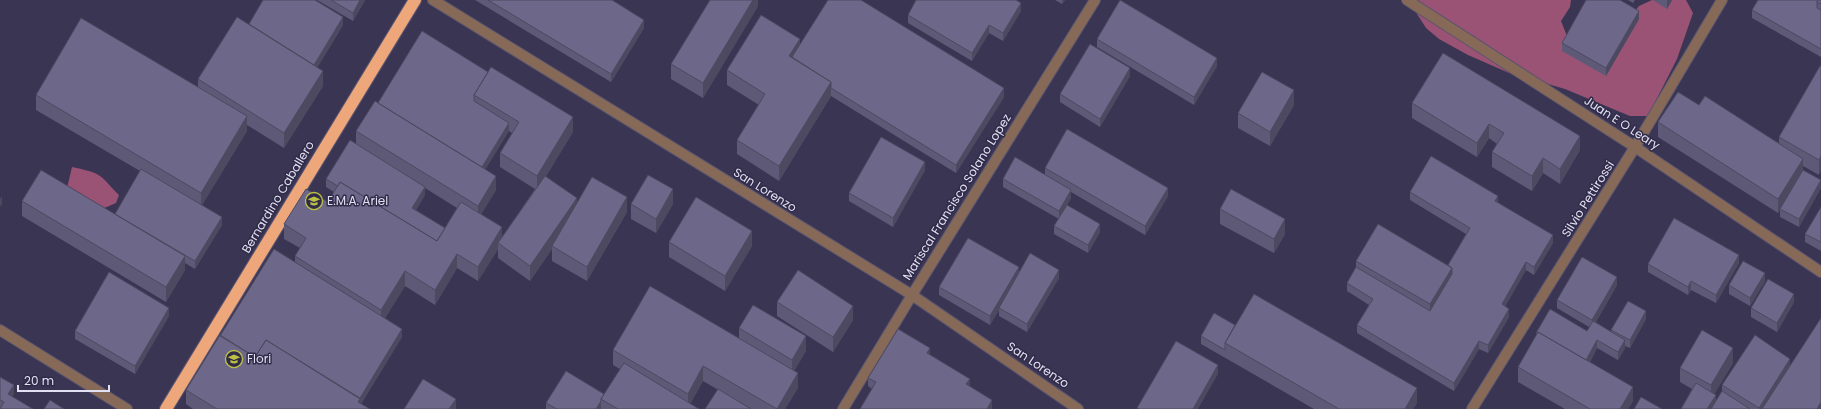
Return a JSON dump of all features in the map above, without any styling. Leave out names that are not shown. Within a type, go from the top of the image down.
[{"type":"highway","name":"Bernardino Caballero","points":[[166,409],[415,0]]},
{"type":"street","name":"San Lorenzo","points":[[432,0],[912,295],[1078,409]]},
{"type":"street","name":"Mariscal Francisco Solano Lopez","points":[[843,409],[1095,0]]},
{"type":"street","name":"Juan E O Leary","points":[[1407,0],[1635,147],[1821,272]]},
{"type":"street","name":"Silvio Pettirossi","points":[[1472,409],[1635,147],[1722,0]]},
{"type":"street","points":[[0,330],[127,409]]},
{"type":"shaded area","points":[[1408,0],[1571,0],[1570,7],[1561,21],[1567,36],[1608,44],[1639,6],[1652,0],[1686,0],[1693,13],[1677,59],[1648,116],[1630,116],[1565,89],[1548,84],[1532,82],[1516,76],[1468,55],[1439,39],[1426,28]]},
{"type":"shaded area","points":[[72,167],[90,171],[102,177],[119,195],[116,203],[102,209],[67,188]]},
{"type":"building","points":[[263,0],[315,0],[343,17],[314,65],[249,24]]},
{"type":"building","points":[[331,0],[360,0],[353,13]]},
{"type":"building","points":[[488,0],[612,0],[644,20],[611,74]]},
{"type":"building","points":[[710,0],[753,0],[703,83],[671,64]]},
{"type":"building","points":[[828,0],[861,0],[1004,88],[956,165],[831,88],[831,82],[792,57]]},
{"type":"building","points":[[916,0],[1016,0],[1021,3],[1003,33],[989,25],[972,53],[908,15]]},
{"type":"building","points":[[1120,0],[1217,58],[1194,97],[1097,39]]},
{"type":"building","points":[[1586,0],[1620,0],[1639,11],[1606,68],[1562,43]]},
{"type":"building","points":[[1758,0],[1818,0],[1817,8],[1821,10],[1821,49],[1752,10]]},
{"type":"building","points":[[1818,0],[1821,0],[1821,4],[1817,2]]},
{"type":"building","points":[[761,15],[800,39],[789,56],[831,82],[779,166],[737,140],[765,94],[727,70]]},
{"type":"building","points":[[237,17],[323,71],[284,133],[198,79]]},
{"type":"building","points":[[81,18],[247,116],[201,193],[36,95]]},
{"type":"building","points":[[422,31],[488,72],[474,95],[474,101],[509,123],[482,167],[378,103]]},
{"type":"building","points":[[1090,44],[1130,68],[1100,119],[1060,94]]},
{"type":"building","points":[[1443,53],[1580,136],[1560,169],[1543,158],[1532,176],[1492,152],[1504,133],[1489,124],[1477,143],[1412,103]]},
{"type":"building","points":[[1820,66],[1821,156],[1819,160],[1779,137]]},
{"type":"building","points":[[491,67],[573,117],[537,176],[500,153],[519,122],[474,95]]},
{"type":"building","points":[[1262,72],[1294,90],[1270,132],[1238,113]]},
{"type":"building","points":[[1678,92],[1699,105],[1705,96],[1803,159],[1778,199],[1658,122]]},
{"type":"building","points":[[375,101],[496,176],[478,206],[356,131]]},
{"type":"building","points":[[1067,129],[1168,188],[1145,226],[1045,168]]},
{"type":"building","points":[[881,137],[925,162],[893,218],[849,193]]},
{"type":"building","points":[[350,140],[425,187],[412,208],[445,228],[437,241],[340,182],[338,186],[326,179]]},
{"type":"building","points":[[1431,156],[1498,196],[1495,201],[1553,235],[1534,267],[1526,262],[1502,304],[1509,309],[1488,345],[1479,341],[1454,383],[1357,325],[1373,299],[1347,283],[1356,267],[1430,311],[1452,274],[1452,268],[1448,265],[1470,228],[1410,192]]},
{"type":"building","points":[[1015,157],[1071,190],[1059,211],[1003,179]]},
{"type":"building","points":[[141,169],[222,217],[195,261],[115,214]]},
{"type":"building","points":[[41,170],[185,256],[166,287],[22,201]]},
{"type":"building","points":[[1803,170],[1821,180],[1799,219],[1780,209]]},
{"type":"building","points":[[648,175],[673,189],[656,219],[631,204]]},
{"type":"building","points":[[545,176],[577,198],[530,266],[498,243]]},
{"type":"building","points":[[592,177],[627,197],[587,267],[552,246]]},
{"type":"building","points":[[340,182],[437,241],[461,202],[502,227],[478,267],[457,254],[435,290],[405,271],[381,310],[295,256],[306,238],[284,224],[306,189],[328,202]]},
{"type":"building","points":[[1231,189],[1285,219],[1274,239],[1220,209]]},
{"type":"building","points":[[696,197],[752,231],[725,276],[669,242]]},
{"type":"building","points":[[1067,205],[1100,224],[1088,245],[1054,226]]},
{"type":"building","points":[[1821,207],[1821,242],[1805,234]]},
{"type":"building","points":[[1674,218],[1739,255],[1716,295],[1691,281],[1688,287],[1648,264]]},
{"type":"building","points":[[1378,224],[1452,268],[1430,304],[1356,261]]},
{"type":"building","points":[[968,238],[1019,267],[990,316],[939,287]]},
{"type":"building","points":[[274,249],[402,329],[360,398],[266,340],[255,357],[220,336]]},
{"type":"building","points":[[1030,253],[1059,270],[1027,324],[999,308]]},
{"type":"building","points":[[1582,257],[1617,277],[1592,320],[1557,300]]},
{"type":"building","points":[[1743,261],[1765,273],[1750,298],[1729,285]]},
{"type":"building","points":[[798,270],[853,306],[833,337],[777,302]]},
{"type":"building","points":[[109,272],[169,308],[135,366],[75,331]]},
{"type":"building","points":[[1768,279],[1794,294],[1777,323],[1751,308]]},
{"type":"building","points":[[650,286],[798,373],[777,409],[703,366],[688,394],[613,350]]},
{"type":"building","points":[[1254,294],[1417,388],[1405,409],[1339,409],[1225,343]]},
{"type":"building","points":[[1628,301],[1646,311],[1630,340],[1611,330]]},
{"type":"building","points":[[753,305],[806,336],[792,360],[739,328]]},
{"type":"building","points":[[1550,309],[1587,331],[1593,321],[1625,340],[1618,352],[1597,340],[1586,360],[1538,332],[1537,334],[1536,333]]},
{"type":"building","points":[[1214,313],[1235,325],[1225,343],[1225,350],[1201,336]]},
{"type":"building","points":[[1821,318],[1821,402],[1817,409],[1762,409]]},
{"type":"building","points":[[898,329],[930,348],[927,353],[970,379],[966,384],[992,400],[987,409],[860,409],[876,382],[868,378]]},
{"type":"building","points":[[1702,330],[1733,348],[1711,385],[1680,368]]},
{"type":"building","points":[[1538,332],[1633,387],[1620,409],[1590,409],[1518,367]]},
{"type":"building","points":[[220,335],[255,357],[266,340],[360,399],[358,402],[370,409],[217,409],[186,390]]},
{"type":"building","points":[[1755,335],[1790,359],[1759,408],[1722,385]]},
{"type":"building","points":[[1176,341],[1218,365],[1193,409],[1137,408]]},
{"type":"building","points":[[624,363],[699,409],[618,409],[601,399]]},
{"type":"building","points":[[566,371],[604,394],[596,409],[557,409],[546,403]]},
{"type":"building","points":[[0,377],[14,385],[8,394],[33,409],[0,409],[4,402],[0,400]]},
{"type":"building","points":[[423,379],[456,399],[449,409],[404,409]]},
{"type":"building","points":[[1696,383],[1716,395],[1707,409],[1681,409]]},
{"type":"building","points":[[718,389],[751,409],[705,409]]},
{"type":"building","points":[[1722,391],[1750,409],[1711,409]]},
{"type":"building","points":[[1641,397],[1662,409],[1634,409]]},
{"type":"building","points":[[50,400],[64,409],[44,409]]},
{"type":"place","name":"E.M.A. Ariel","points":[[314,201]]},
{"type":"place","name":"Flori","points":[[234,359]]}]
